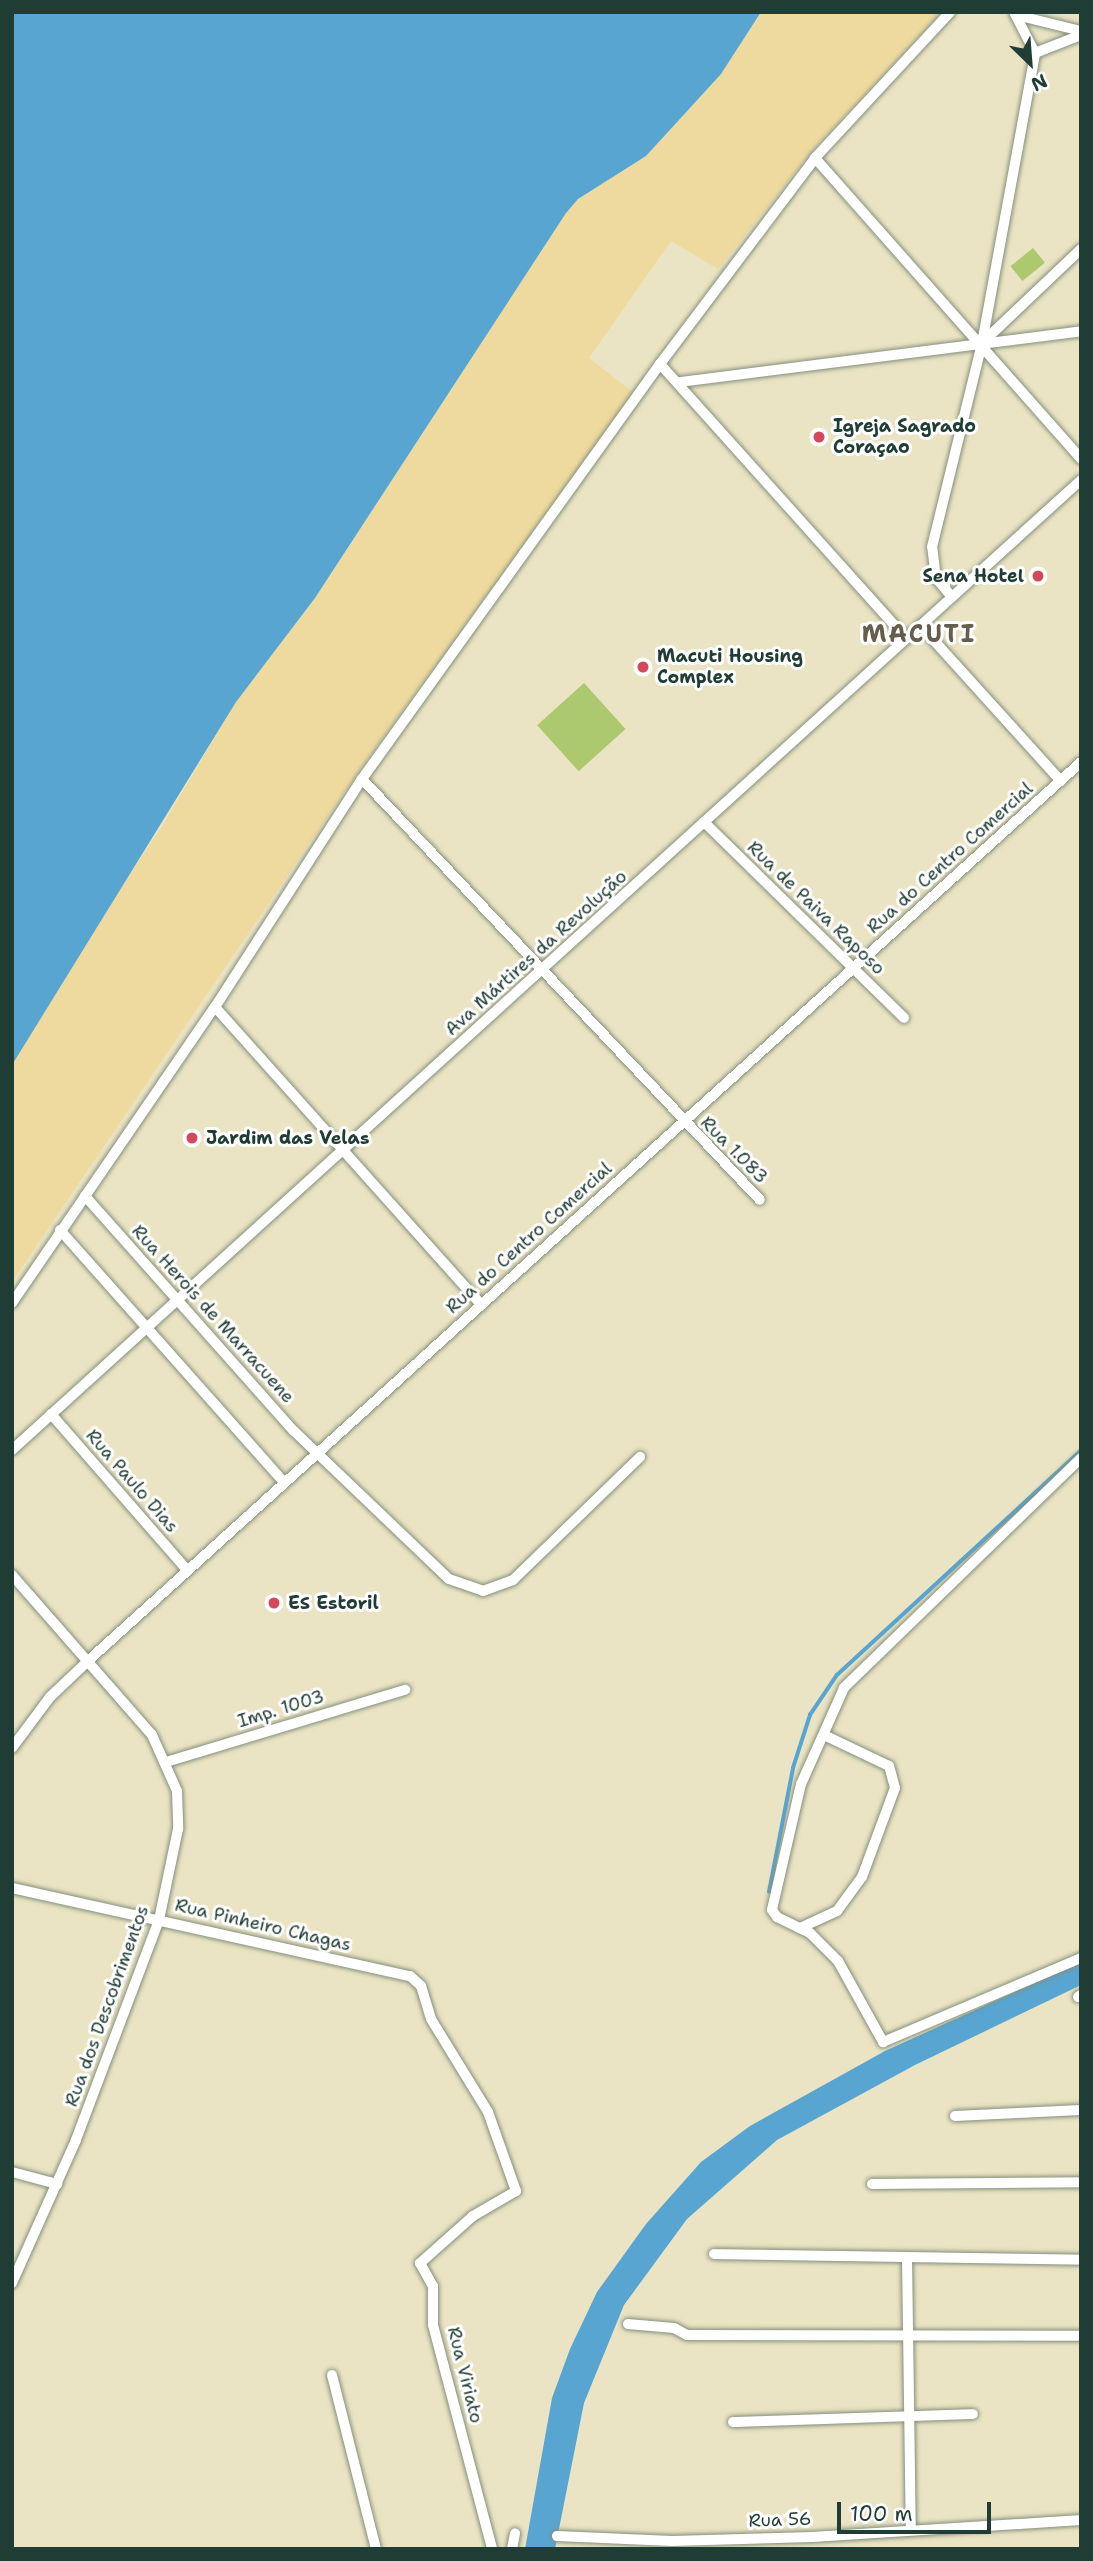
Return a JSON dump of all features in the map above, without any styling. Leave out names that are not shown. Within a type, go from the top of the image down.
[{"type":"street","points":[[12,1303],[215,1007],[362,779],[660,364],[815,158],[950,12]]},
{"type":"street","points":[[1015,13],[1081,33]]},
{"type":"street","points":[[952,597],[936,578],[932,547],[982,343],[1035,53],[1015,13]]},
{"type":"street","points":[[1035,53],[1081,33]]},
{"type":"street","points":[[815,158],[982,343],[1081,459]]},
{"type":"street","points":[[982,343],[1081,249]]},
{"type":"street","points":[[680,382],[1081,331]]},
{"type":"street","points":[[660,364],[680,382],[906,638]]},
{"type":"street","name":"Ava Mártires da Revolução","points":[[12,1450],[545,971],[704,822],[1081,480]]},
{"type":"street","points":[[920,625],[1060,780]]},
{"type":"street","name":"Rua do Centro Comercial","points":[[12,1748],[50,1697],[89,1660],[1081,762]]},
{"type":"street","name":"Rua 1.083","points":[[362,779],[545,971],[683,1124],[760,1200]]},
{"type":"street","name":"Rua de Paiva Raposo","points":[[704,822],[904,1018]]},
{"type":"street","points":[[215,1007],[481,1304]]},
{"type":"street","name":"Rua Herois de Marracuene","points":[[85,1196],[318,1452],[449,1579],[483,1591],[513,1580],[640,1457]]},
{"type":"street","points":[[60,1230],[284,1482]]},
{"type":"street","name":"Rua Paulo Dias","points":[[51,1414],[187,1570]]},
{"type":"street","points":[[1081,1458],[867,1662],[844,1688],[801,1784],[772,1910],[777,1917],[800,1928],[838,1961],[883,2042],[1081,1958]]},
{"type":"street","name":"Rua dos Descobrimentos","points":[[12,1575],[152,1735],[177,1791],[178,1829],[159,1920],[57,2185],[12,2283]]},
{"type":"street","name":"Imp. 1003","points":[[166,1762],[405,1690]]},
{"type":"street","points":[[800,1928],[837,1911],[862,1877],[895,1788],[889,1766],[824,1735]]},
{"type":"street","name":"Rua Pinheiro Chagas","points":[[12,1888],[410,1976],[421,1986]]},
{"type":"street","name":"Rua Viriato","points":[[421,1986],[430,2019],[488,2112],[516,2191],[472,2216],[420,2263],[433,2286],[433,2325],[492,2549]]},
{"type":"street","points":[[955,2116],[1081,2110]]},
{"type":"street","points":[[12,2172],[57,2185]]},
{"type":"street","points":[[872,2184],[1081,2182]]},
{"type":"street","points":[[714,2254],[1081,2260]]},
{"type":"street","points":[[907,2258],[906,2414],[911,2530]]},
{"type":"street","points":[[628,2324],[674,2328],[687,2335],[1081,2336]]},
{"type":"street","points":[[332,2375],[376,2549]]},
{"type":"street","points":[[733,2422],[906,2414],[973,2414]]},
{"type":"street","name":"Rua 56","points":[[560,2549],[560,2537],[671,2541],[1081,2520]]},
{"type":"street","points":[[512,2549],[515,2533]]},
{"type":"green space","points":[[1033,248],[1045,263],[1022,281],[1010,266]]},
{"type":"green space","points":[[584,683],[625,729],[579,771],[537,725]]},
{"type":"sand","points":[[761,12],[942,12],[816,146],[718,269],[671,241],[589,358],[634,393],[357,773],[12,1282],[12,1065],[72,962],[162,826],[236,702],[315,598],[566,213],[577,199],[646,156],[721,74]]},
{"type":"water","points":[[12,12],[761,12],[721,74],[646,156],[578,199],[566,213],[315,598],[236,702],[12,1065]]},
{"type":"water","points":[[1081,1962],[1081,1985],[915,2065],[777,2140],[687,2219],[624,2305],[584,2403],[555,2549],[525,2549],[552,2398],[570,2349],[597,2292],[646,2224],[701,2162],[750,2126],[885,2051]]},
{"type":"waterway","points":[[769,1892],[793,1768],[810,1715],[837,1675],[1081,1451]]},
{"type":"place","name":"Igreja Sagrado Coraçao","points":[[819,437]]},
{"type":"place","name":"Sena Hotel","points":[[1038,576]]},
{"type":"place","name":"Macuti Housing Complex","points":[[643,667]]},
{"type":"place","name":"Jardim das Velas","points":[[192,1138]]},
{"type":"place","name":"ES Estoril","points":[[274,1603]]},
{"type":"district","name":"MACUTI","points":[[919,635]]}]
